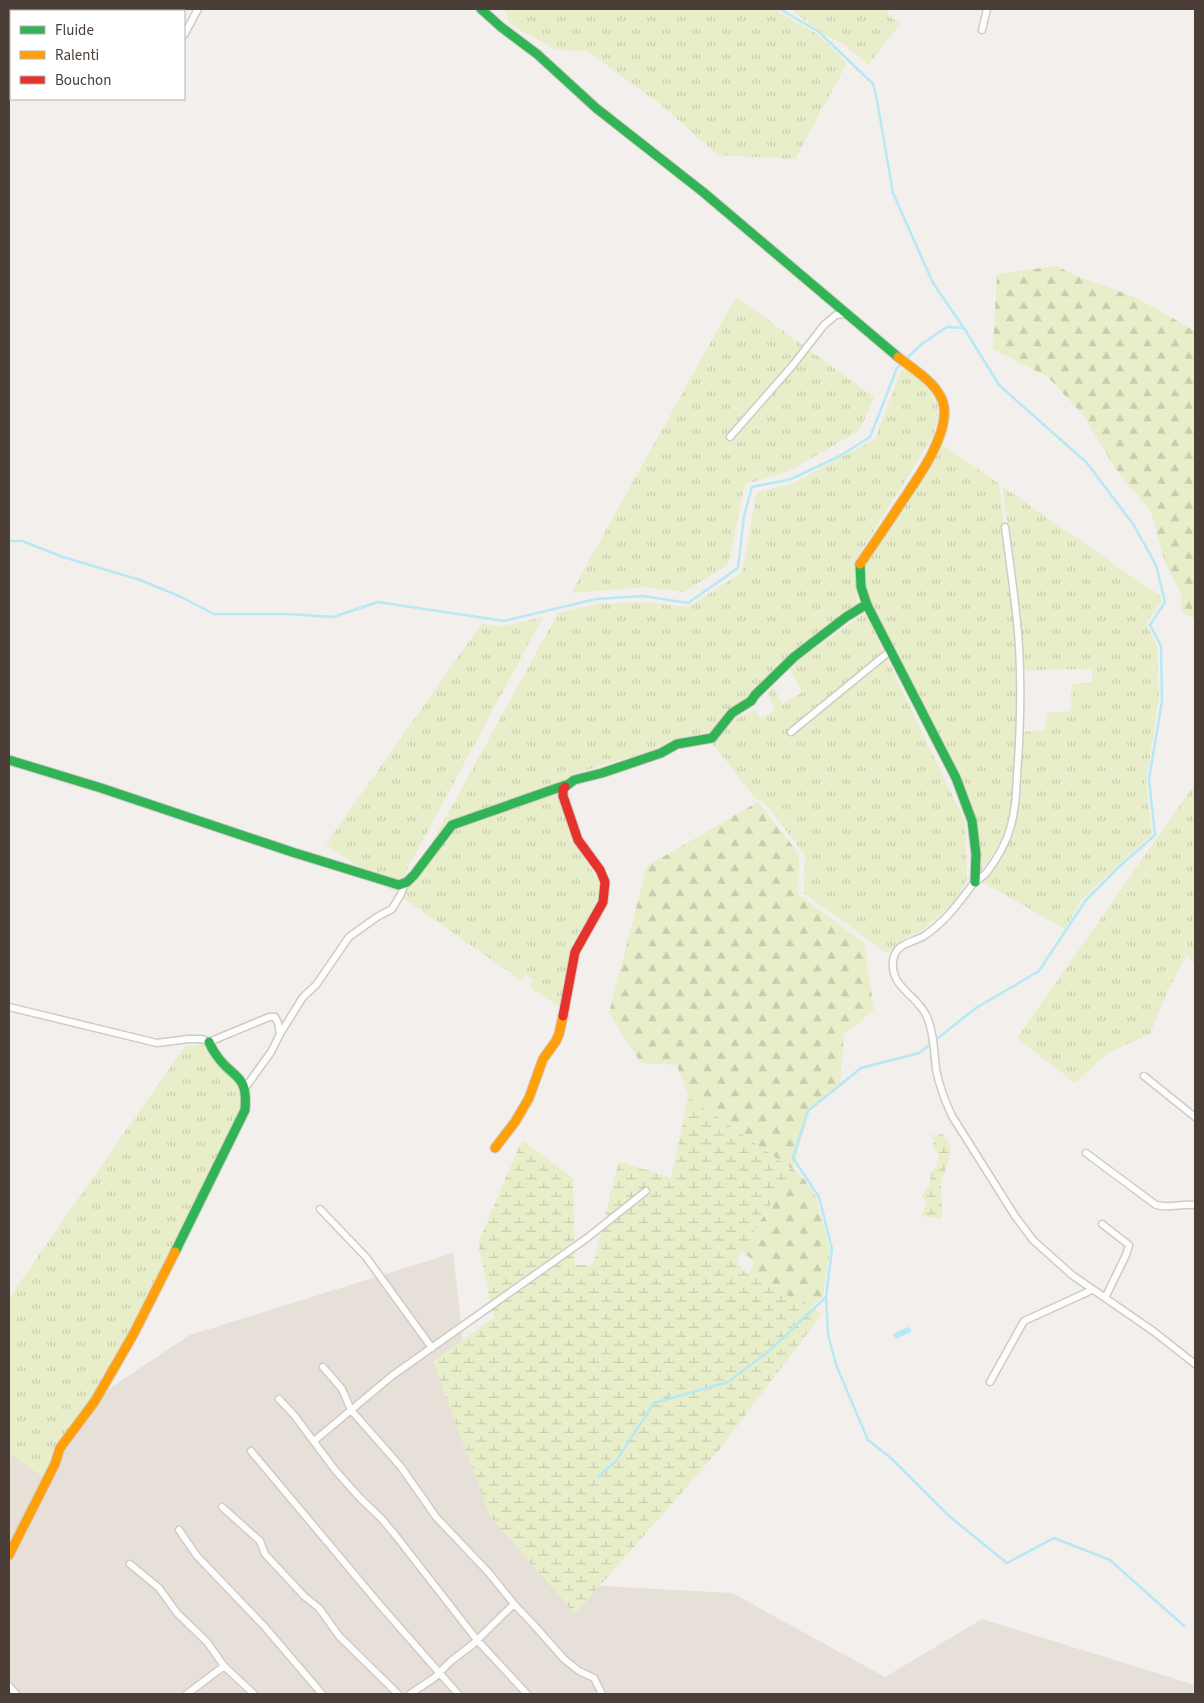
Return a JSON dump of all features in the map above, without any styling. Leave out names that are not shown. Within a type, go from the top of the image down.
[{"type":"street","points":[[185,33],[198,9]]},
{"type":"street","points":[[481,9],[537,54],[596,108],[703,192],[846,314],[929,381],[940,397],[944,406],[940,434],[924,468],[860,565],[860,582],[867,604],[890,651],[956,778],[972,821],[976,854],[975,882]]},
{"type":"street","points":[[982,30],[987,9]]},
{"type":"street","points":[[730,437],[793,365],[824,325],[836,316],[846,314]]},
{"type":"street","points":[[1005,527],[1017,615],[1021,694],[1017,798],[1010,830],[986,872],[975,882],[958,906],[923,937],[903,945],[895,954],[893,961],[895,977],[925,1013],[933,1036],[937,1072],[947,1106],[970,1147],[1032,1240],[1092,1290],[1152,1331],[1195,1364]]},
{"type":"street","points":[[245,1088],[270,1052],[303,997],[316,985],[349,937],[392,909],[405,883],[428,859],[446,830],[452,824],[566,785],[574,780],[661,753],[677,744],[712,738],[729,717],[751,701],[780,669],[846,617],[867,604]]},
{"type":"street","points":[[791,732],[890,651]]},
{"type":"street","points":[[9,760],[35,770],[109,791],[347,871],[399,885],[405,883]]},
{"type":"street","points":[[495,1148],[515,1122],[529,1098],[543,1059],[556,1041],[575,952],[603,902],[605,882],[600,870],[578,840],[563,796],[563,790],[566,785]]},
{"type":"street","points":[[9,1007],[157,1043],[202,1039],[209,1042],[217,1057],[241,1080],[245,1088],[246,1098],[244,1110],[237,1128],[226,1146],[211,1180],[133,1335],[95,1401],[60,1448],[55,1464],[9,1555]]},
{"type":"street","points":[[209,1042],[269,1017],[276,1017],[280,1034]]},
{"type":"street","points":[[1144,1076],[1195,1117]]},
{"type":"street","points":[[1086,1153],[1156,1205],[1167,1208],[1188,1204],[1195,1205]]},
{"type":"street","points":[[314,1441],[393,1375],[580,1244],[646,1191]]},
{"type":"street","points":[[320,1209],[366,1257],[432,1348]]},
{"type":"street","points":[[1102,1224],[1129,1245],[1105,1298]]},
{"type":"street","points":[[990,1382],[1024,1321],[1092,1290]]},
{"type":"street","points":[[323,1367],[342,1389],[350,1410],[401,1467],[436,1518],[489,1573],[514,1604],[564,1659],[580,1671],[594,1678],[602,1694]]},
{"type":"street","points":[[279,1399],[294,1415],[341,1478],[381,1518],[396,1536],[477,1640],[527,1694]]},
{"type":"street","points":[[251,1451],[380,1605],[458,1694]]},
{"type":"street","points":[[222,1507],[260,1541],[265,1554],[304,1596],[319,1608],[351,1649],[398,1694]]},
{"type":"street","points":[[179,1530],[198,1556],[264,1626],[322,1694]]},
{"type":"street","points":[[130,1564],[159,1588],[177,1613],[207,1642],[224,1666],[254,1694]]},
{"type":"street","points":[[410,1694],[440,1673],[514,1604]]},
{"type":"street","points":[[187,1694],[224,1666]]},
{"type":"street","points":[[9,1686],[16,1694]]},
{"type":"shaded area","points":[[453,1253],[473,1428],[584,1585],[732,1593],[885,1677],[982,1619],[1195,1685],[1192,1694],[9,1694],[9,1423],[43,1433],[190,1335]]},
{"type":"green space","points":[[505,9],[775,9],[817,34],[847,63],[795,159],[718,155],[659,103],[587,51],[556,50],[510,24]]},
{"type":"green space","points":[[791,9],[890,9],[886,13],[900,24],[868,65],[845,45],[819,32]]},
{"type":"green space","points":[[1057,266],[1133,297],[1195,331],[1195,620],[1181,611],[1181,594],[1165,562],[1151,512],[1116,469],[1083,415],[1048,377],[993,349],[997,274]]},
{"type":"green space","points":[[736,297],[874,397],[860,430],[789,471],[745,484],[728,565],[683,592],[646,587],[571,593]]},
{"type":"green space","points":[[907,367],[925,385],[936,401],[938,409],[937,422],[932,438],[855,561],[857,604],[777,665],[752,698],[734,706],[709,732],[574,774],[557,786],[573,840],[601,885],[592,912],[572,943],[561,1008],[530,987],[533,980],[525,974],[522,981],[402,897],[558,613],[597,604],[645,602],[689,607],[742,572],[757,492],[792,484],[875,439],[901,371]]},
{"type":"green space","points":[[940,443],[999,484],[1013,616],[1017,698],[1013,798],[1006,829],[997,848],[978,875],[976,829],[866,595],[863,582],[864,566]]},
{"type":"green space","points":[[1002,486],[1161,597],[1161,602],[1146,624],[1157,646],[1159,698],[1146,782],[1152,834],[1082,899],[1065,929],[980,881],[1004,850],[1014,829],[1021,793],[1022,732],[1045,730],[1047,713],[1071,711],[1072,684],[1092,683],[1092,669],[1023,670],[1020,614]]},
{"type":"green space","points":[[865,613],[965,822],[967,879],[956,901],[920,932],[907,936],[887,953],[804,893],[805,855],[764,802],[755,798],[713,744],[735,719],[755,709],[761,718],[775,711],[768,693],[774,687],[782,705],[802,692],[789,667]]},
{"type":"green space","points":[[543,617],[395,892],[326,844],[482,623],[500,627]]},
{"type":"green space","points":[[1195,784],[1195,966],[1187,954],[1166,995],[1150,1034],[1108,1053],[1075,1083],[1017,1038]]},
{"type":"green space","points":[[758,802],[799,854],[798,894],[864,943],[874,1010],[844,1034],[840,1085],[808,1112],[793,1169],[804,1179],[816,1197],[830,1249],[823,1296],[810,1308],[749,1274],[755,1262],[742,1251],[792,1169],[688,1097],[677,1065],[641,1063],[609,1013],[647,866]]},
{"type":"green space","points":[[207,1045],[214,1059],[240,1086],[239,1110],[236,1122],[224,1142],[130,1333],[93,1397],[56,1447],[51,1465],[43,1477],[9,1453],[9,1298],[185,1046]]},
{"type":"green space","points":[[688,1097],[792,1169],[737,1260],[742,1270],[822,1314],[718,1451],[575,1614],[490,1516],[433,1361],[494,1318],[478,1243],[522,1140],[573,1178],[575,1265],[593,1265],[619,1161],[671,1178]]},
{"type":"green space","points":[[942,1134],[948,1141],[950,1155],[941,1187],[941,1219],[921,1216],[927,1202],[921,1196],[930,1185],[931,1173],[937,1165],[939,1156],[934,1148],[932,1135]]},
{"type":"water","points":[[908,1327],[911,1329],[911,1332],[896,1339],[893,1334]]},
{"type":"waterway","points":[[780,9],[819,32],[873,84],[893,193],[933,283],[964,328],[999,385],[1087,463],[1133,524],[1156,565],[1165,602],[1150,625],[1161,646],[1162,701],[1149,779],[1155,835],[1086,900],[1039,971],[976,1008],[919,1053],[861,1068],[808,1111],[793,1158],[819,1197],[832,1249],[826,1297]]},
{"type":"waterway","points":[[905,360],[923,343],[947,327],[963,328]]},
{"type":"waterway","points":[[9,541],[22,541],[63,557],[140,580],[179,596],[214,614],[287,614],[333,617],[378,602],[504,621],[596,599],[643,596],[688,603],[738,568],[744,516],[752,487],[791,479],[840,456],[870,437],[897,368],[901,364]]},
{"type":"waterway","points":[[598,1477],[616,1461],[654,1403],[728,1382],[770,1350],[826,1297],[828,1334],[836,1365],[868,1440],[892,1459],[949,1516],[1007,1563],[1054,1538],[1110,1560],[1184,1626]]},
{"type":"traffic: fast","points":[[481,9],[501,27],[537,54],[596,108],[703,192],[898,357]]},
{"type":"traffic: fast","points":[[860,564],[861,587],[867,605],[956,778],[972,821],[976,854],[975,882]]},
{"type":"traffic: fast","points":[[565,787],[574,780],[602,773],[661,753],[677,744],[712,738],[732,713],[751,701],[794,657],[846,617],[867,604]]},
{"type":"traffic: fast","points":[[9,760],[399,885],[407,882],[414,875],[452,825],[566,785]]},
{"type":"traffic: fast","points":[[175,1252],[245,1110],[242,1083],[223,1064],[209,1042]]},
{"type":"traffic: slow","points":[[860,564],[929,459],[936,446],[944,419],[944,407],[938,392],[925,378],[898,357]]},
{"type":"traffic: slow","points":[[495,1148],[515,1122],[529,1098],[543,1059],[559,1034],[563,1016]]},
{"type":"traffic: slow","points":[[9,1555],[55,1464],[60,1448],[95,1401],[133,1335],[175,1252]]},
{"type":"traffic: jam","points":[[563,1016],[575,952],[603,902],[605,882],[600,870],[578,840],[563,796],[563,789],[565,787]]}]
